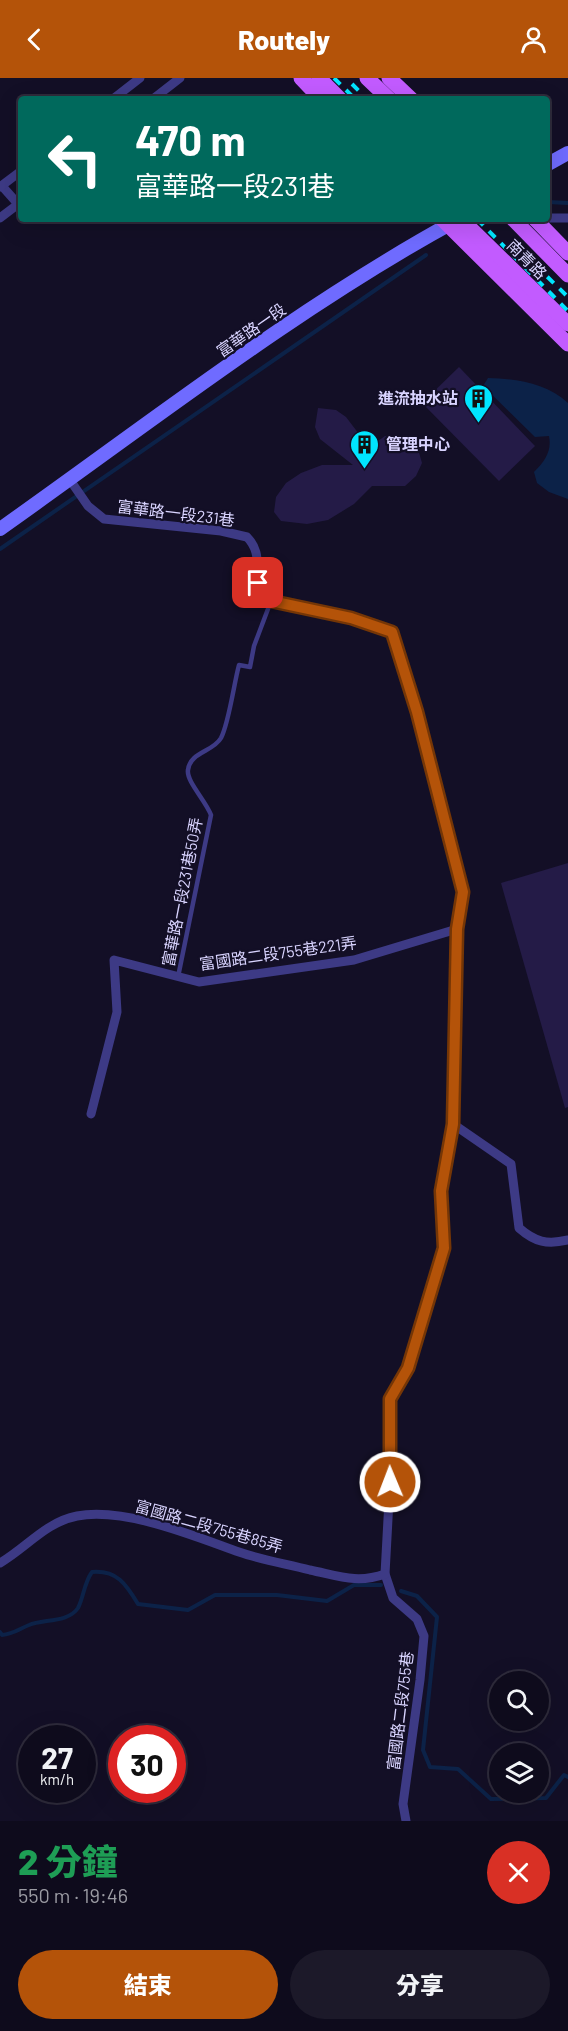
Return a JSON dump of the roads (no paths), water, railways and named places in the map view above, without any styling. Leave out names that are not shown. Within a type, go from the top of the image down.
[{"type":"main road","points":[[300,78],[318,96]]},
{"type":"main road","points":[[319,78],[337,96]]},
{"type":"main road","points":[[367,78],[386,96]]},
{"type":"main road","points":[[395,80],[408,96]]},
{"type":"main road","points":[[455,222],[568,344]]},
{"type":"main road","name":"南青路","points":[[455,222],[568,324]]},
{"type":"main road","name":"南青路","points":[[516,222],[568,275]]},
{"type":"main road","points":[[538,222],[568,253]]},
{"type":"street","points":[[117,96],[140,78]]},
{"type":"street","points":[[157,96],[180,78]]},
{"type":"street","points":[[550,163],[568,153]]},
{"type":"street","points":[[18,173],[1,187],[18,202]]},
{"type":"street","points":[[0,218],[18,204]]},
{"type":"street","points":[[550,218],[568,218]]},
{"type":"street","name":"富華路一段","points":[[0,529],[73,485],[293,320],[450,222]]},
{"type":"street","name":"富華路一段231巷","points":[[73,485],[88,506],[104,519],[221,531],[247,537],[257,553],[258,583],[261,592],[271,601]]},
{"type":"street","name":"富國路二段755巷","points":[[271,601],[351,618],[392,632],[417,712],[463,892],[457,929],[453,1124],[441,1191],[444,1248],[408,1368],[390,1399],[390,1482],[385,1574],[393,1598],[417,1619],[424,1636],[403,1804],[406,1821]]},
{"type":"street","name":"富國路二段755巷221弄","points":[[92,1114],[117,1012],[114,960],[199,982],[354,960],[457,929]]},
{"type":"street","points":[[453,1124],[511,1164],[519,1228],[534,1240],[554,1243],[568,1240]]},
{"type":"street","name":"富國路二段755巷85弄","points":[[0,1563],[51,1524],[78,1515],[119,1516],[149,1522],[218,1543],[239,1552],[337,1576],[365,1581],[385,1574]]},
{"type":"lane","name":"富華路一段231巷50弄","points":[[178,976],[211,814],[206,801],[190,781],[188,770],[193,759],[221,738],[239,665],[250,667],[254,646],[271,601]]},
{"type":"water","points":[[488,378],[531,383],[550,391],[568,403],[568,499],[549,492],[537,483],[534,472],[547,456],[549,436],[535,437],[483,386]]},
{"type":"waterway","points":[[550,202],[568,203]]},
{"type":"waterway","points":[[0,549],[426,255]]},
{"type":"waterway","points":[[0,1632],[2,1635],[9,1634],[35,1623],[62,1618],[74,1613],[92,1572],[108,1573],[120,1580],[138,1604],[188,1610],[215,1595],[277,1595],[327,1601],[354,1585],[381,1585]]},
{"type":"waterway","points":[[401,1591],[417,1596],[437,1617],[423,1750],[430,1767],[458,1769],[491,1799],[546,1798],[564,1775],[568,1777]]},
{"type":"railway","points":[[334,78],[352,96]]},
{"type":"railway","points":[[352,84],[364,96]]},
{"type":"railway","points":[[480,222],[568,311]]},
{"type":"railway","points":[[523,253],[568,297]]},
{"type":"place","name":"進流抽水站","points":[[479,424]]},
{"type":"place","name":"管理中心","points":[[365,470]]}]
